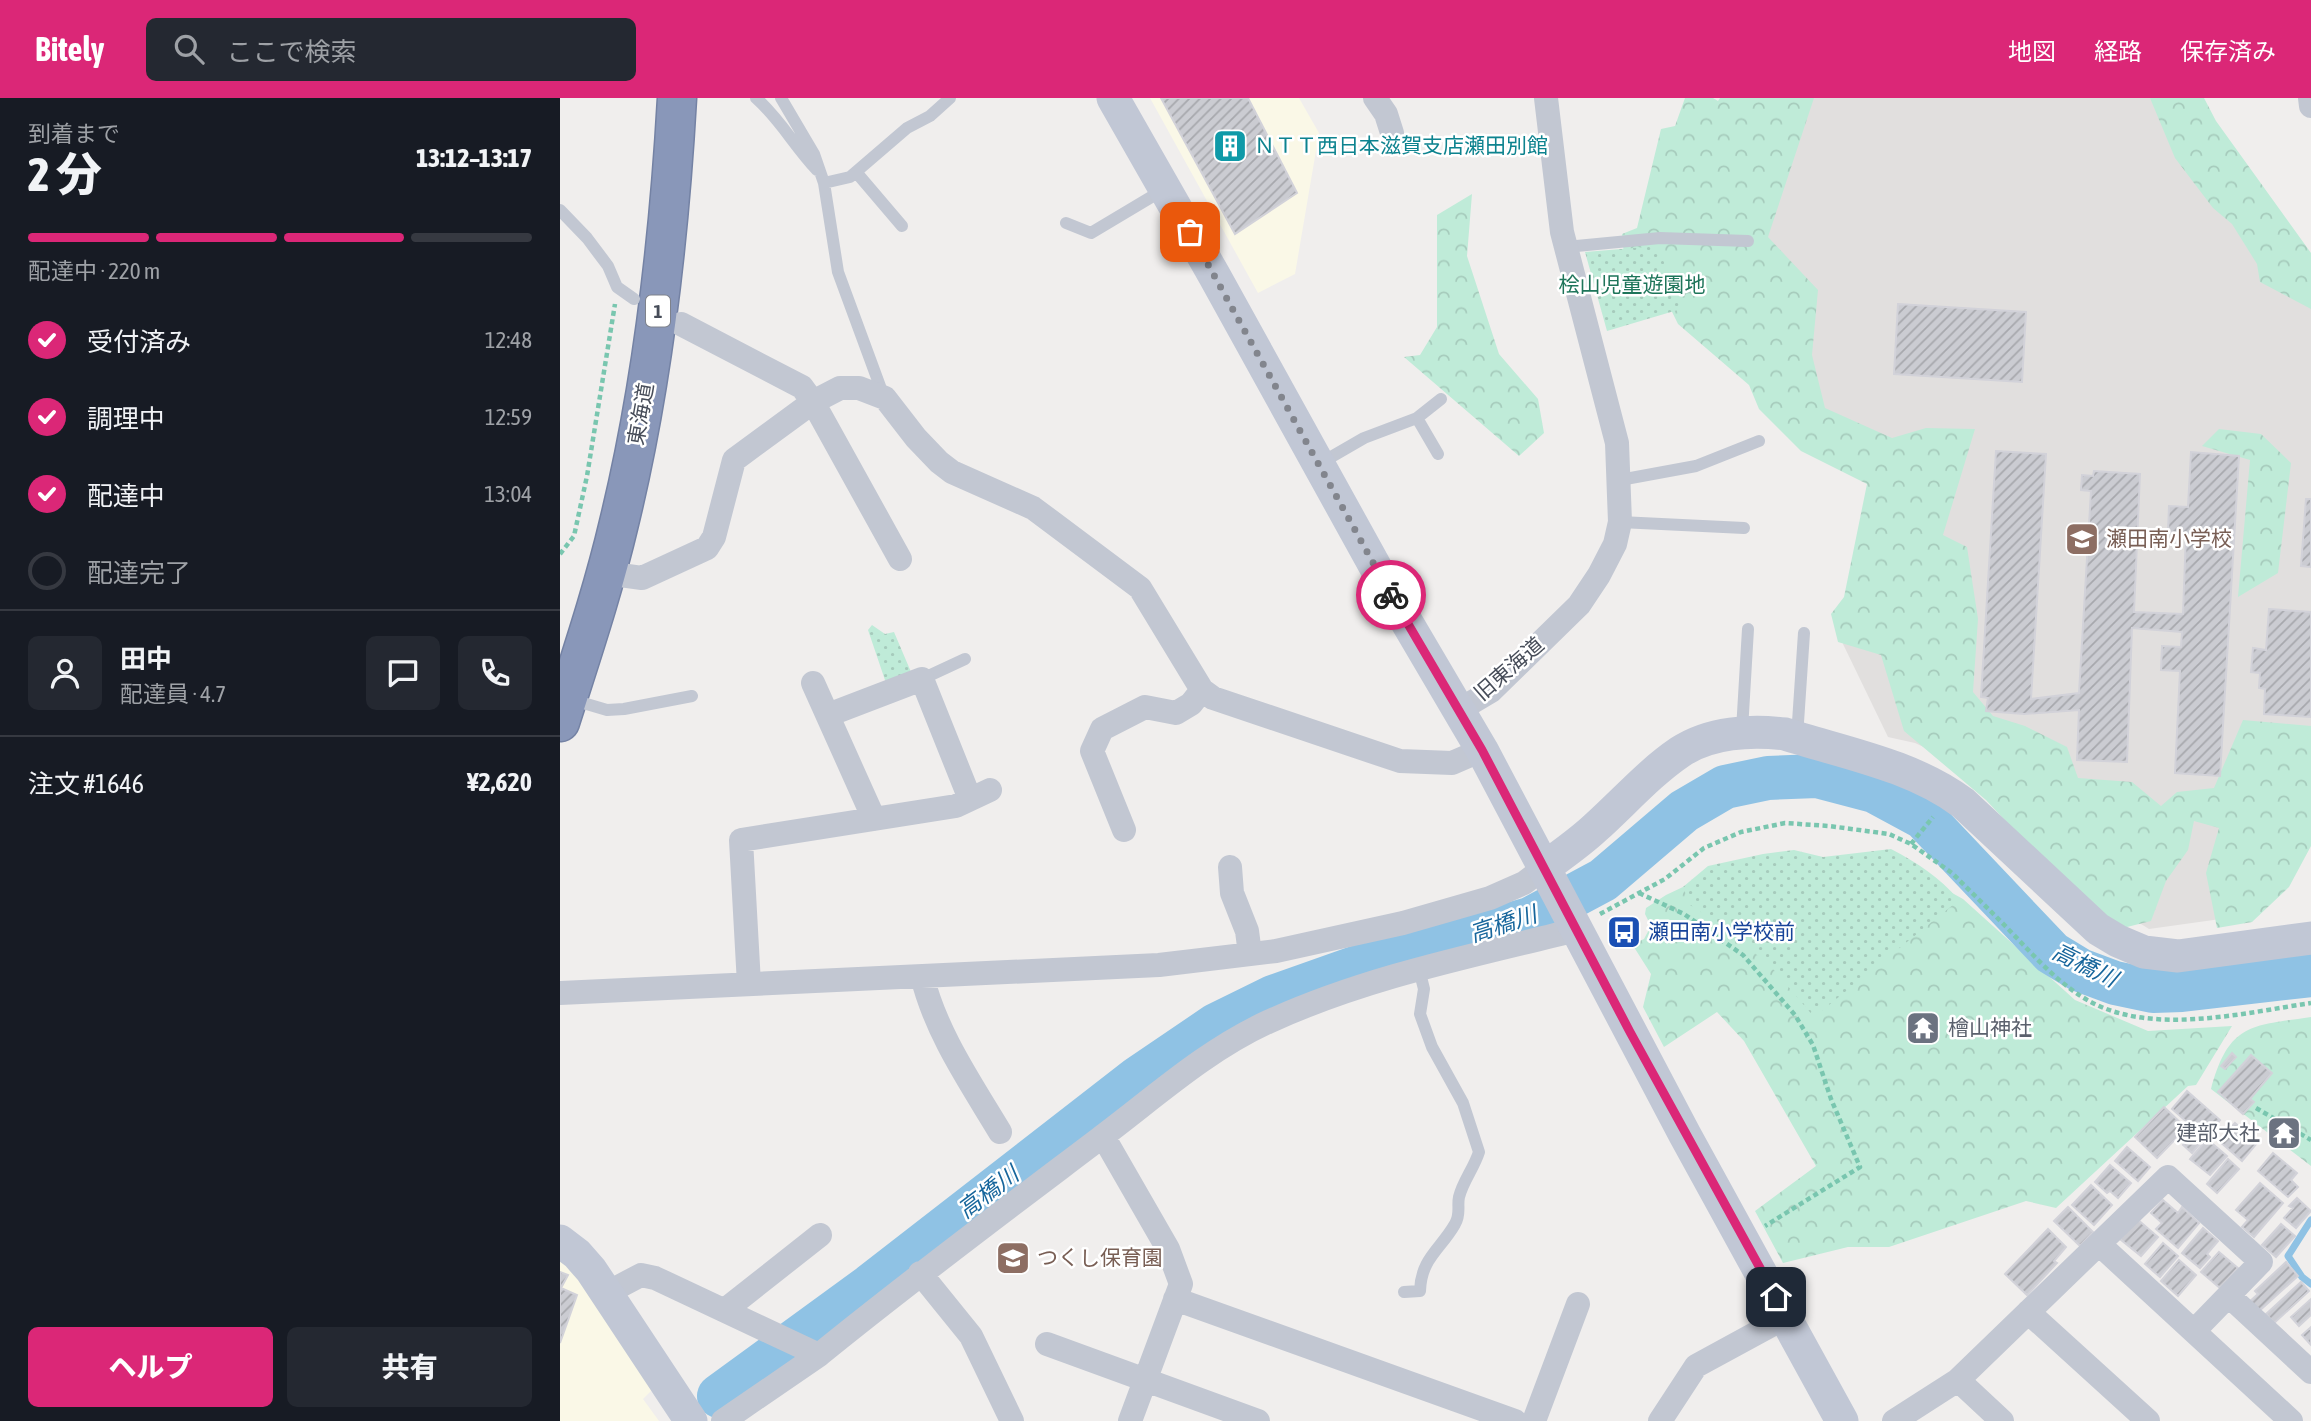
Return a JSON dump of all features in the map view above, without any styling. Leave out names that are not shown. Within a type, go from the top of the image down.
[{"type":"highway","name":"東海道","points":[[564,710],[606,573],[635,449],[658,317],[668,228],[677,98]]},
{"type":"street","points":[[1113,98],[1459,710]]},
{"type":"street","points":[[1375,98],[1386,114],[1392,133]]},
{"type":"street","name":"旧東海道","points":[[1546,98],[1562,232],[1617,443],[1620,522],[1615,544],[1600,575],[1579,605],[1491,691],[1459,710],[1673,1112],[1842,1421]]},
{"type":"street","points":[[2310,98],[2311,106]]},
{"type":"street","points":[[681,324],[802,387],[813,402],[900,559]]},
{"type":"street","points":[[606,573],[642,578],[707,548],[714,537],[734,460],[813,402],[840,387],[859,388],[884,398],[916,438],[952,472],[1032,508],[1140,588],[1202,690],[1213,698],[1400,761],[1452,763],[1482,750]]},
{"type":"street","points":[[749,984],[741,840],[956,806],[980,795],[922,679],[828,715]]},
{"type":"street","points":[[813,682],[874,819]]},
{"type":"street","points":[[1124,830],[1092,751],[1102,729],[1145,707],[1176,713],[1191,704],[1202,690]]},
{"type":"street","points":[[560,993],[1159,965],[1276,951],[1403,923],[1490,898],[1547,874],[1681,750],[1742,732],[1764,732],[1797,738],[1913,774],[1946,790],[2098,929],[2118,941],[2144,951],[2178,956],[2311,938]]},
{"type":"street","points":[[1230,867],[1232,893],[1247,931],[1250,954]]},
{"type":"street","points":[[723,1421],[1103,1136],[1175,1078],[1224,1045],[1312,1003],[1388,977],[1573,924]]},
{"type":"street","points":[[922,976],[941,1029],[1000,1132]]},
{"type":"street","points":[[1103,1136],[1168,1249],[1181,1284],[1130,1421]]},
{"type":"street","points":[[1894,1421],[1958,1380],[2168,1177],[2261,1262],[2194,1331]]},
{"type":"street","points":[[725,1310],[820,1235]]},
{"type":"street","points":[[560,1241],[577,1254],[607,1293],[691,1421]]},
{"type":"street","points":[[2099,1244],[2291,1421]]},
{"type":"street","points":[[920,1273],[971,1336],[1012,1421]]},
{"type":"street","points":[[607,1293],[641,1275],[655,1278],[813,1352]]},
{"type":"street","points":[[2229,1296],[2311,1372]]},
{"type":"street","points":[[1175,1299],[1515,1421]]},
{"type":"street","points":[[1534,1421],[1578,1304]]},
{"type":"street","points":[[2028,1312],[2148,1421]]},
{"type":"street","points":[[1660,1421],[1696,1366],[1787,1317]]},
{"type":"street","points":[[1047,1344],[1258,1421]]},
{"type":"street","points":[[1958,1380],[2002,1421]]},
{"type":"lane","points":[[756,98],[770,110],[801,154],[822,178]]},
{"type":"lane","points":[[781,98],[814,153],[822,178],[838,272],[884,398]]},
{"type":"lane","points":[[822,178],[850,177],[907,128],[930,116],[950,98]]},
{"type":"lane","points":[[856,172],[902,226]]},
{"type":"lane","points":[[1066,223],[1091,233],[1165,189]]},
{"type":"lane","points":[[560,210],[594,247],[608,266],[617,287],[634,299]]},
{"type":"lane","points":[[1566,247],[1660,238],[1748,241]]},
{"type":"lane","points":[[1319,464],[1364,438],[1417,418],[1441,399]]},
{"type":"lane","points":[[1417,418],[1438,454]]},
{"type":"lane","points":[[1620,481],[1696,466],[1759,441]]},
{"type":"lane","points":[[1620,522],[1744,528]]},
{"type":"lane","points":[[1742,732],[1748,629]]},
{"type":"lane","points":[[1797,738],[1804,633]]},
{"type":"lane","points":[[922,679],[965,659]]},
{"type":"lane","points":[[564,710],[624,709],[692,696]]},
{"type":"lane","points":[[1404,1292],[1420,1291],[1420,1279],[1433,1251],[1455,1224],[1460,1213],[1458,1199],[1479,1152],[1463,1103],[1432,1046],[1420,1014],[1424,989],[1419,969]]},
{"type":"path","points":[[560,554],[574,536],[587,476],[617,287]]},
{"type":"path","points":[[1911,844],[1939,810]]},
{"type":"path","points":[[1573,924],[1665,879],[1704,848],[1741,832],[1785,823],[1829,826],[1889,834],[1911,844],[1952,873],[2051,974],[2090,1002],[2129,1016],[2169,1019],[2214,1018],[2311,1003]]},
{"type":"path","points":[[1639,893],[1685,914],[1743,955],[1795,1015],[1814,1045],[1831,1099],[1860,1167],[1743,1239]]},
{"type":"path","points":[[2256,1108],[2311,1140]]},
{"type":"shaded area","points":[[1150,98],[1299,98],[1319,133],[1295,274],[1258,293]]},
{"type":"shaded area","name":"瀬田南小学校","points":[[1741,98],[2195,98],[2311,302],[2311,739],[2242,916],[2149,929],[2101,899],[1958,763],[1915,743],[1888,737],[1843,644],[1885,481],[1821,459],[1685,146]]},
{"type":"shaded area","points":[[560,1261],[577,1275],[654,1388],[643,1399],[659,1421],[560,1421]]},
{"type":"green space","points":[[1685,98],[1713,98],[1718,101],[1720,98],[1814,98],[1768,237],[1818,290],[1812,355],[1825,408],[1892,438],[1926,428],[1975,429],[1943,535],[1967,547],[1978,619],[1973,692],[1993,716],[2025,726],[2067,747],[2078,778],[2132,782],[2161,806],[2177,792],[2214,788],[2243,720],[2311,726],[2311,846],[2289,887],[2252,922],[2217,928],[2206,873],[2219,828],[2194,821],[2188,850],[2166,881],[2151,921],[2123,928],[2093,914],[1986,800],[1904,731],[1881,655],[1838,642],[1831,614],[1844,597],[1867,484],[1801,451],[1759,409],[1749,385],[1678,324],[1649,265],[1625,267],[1622,234],[1637,228],[1661,129],[1675,126]]},
{"type":"green space","points":[[2150,98],[2204,98],[2216,121],[2311,253],[2311,309],[2260,282],[2257,264],[2232,224],[2213,208],[2175,158]]},
{"type":"green space","points":[[1472,194],[1467,256],[1499,354],[1538,399],[1544,433],[1519,456],[1404,357],[1420,355],[1437,327],[1437,215]]},
{"type":"green space","name":"桧山児童遊園地","points":[[1658,246],[1681,309],[1607,331],[1585,252]]},
{"type":"green space","points":[[2219,429],[2261,434],[2291,463],[2278,573],[2238,597],[2250,460],[2202,446]]},
{"type":"green space","points":[[872,625],[885,634],[894,632],[911,672],[886,683],[868,630]]},
{"type":"green space","points":[[1891,849],[1928,871],[1959,900],[1814,1017],[1775,971],[1730,931],[1690,905],[1683,887],[1708,866],[1763,854],[1794,850],[1823,857]]},
{"type":"green space","points":[[1896,862],[1963,899],[2075,1000],[2148,1031],[2232,1026],[2196,1085],[2188,1086],[2056,1208],[2026,1201],[1889,1247],[1848,1247],[1783,1263],[1755,1211],[1816,1166],[1744,1041],[1717,1012],[1664,1047],[1643,1007],[1651,974],[1632,944],[1644,939],[1651,926],[1645,914],[1646,908],[1702,878]]},
{"type":"green space","name":"建部大社","points":[[2311,1017],[2311,1166],[2211,1089],[2226,1051],[2245,1032],[2258,1026]]},
{"type":"building","name":"ＮＴＴ西日本滋賀支店瀬田別館","points":[[1161,98],[1248,98],[1297,193],[1235,234]]},
{"type":"building","points":[[1898,304],[2026,312],[2022,382],[1894,374]]},
{"type":"building","points":[[1996,451],[2046,454],[2031,699],[2079,693],[2091,491],[2081,490],[2082,475],[2093,476],[2094,471],[2140,474],[2134,612],[2183,614],[2186,533],[2168,532],[2169,506],[2188,507],[2191,452],[2239,456],[2220,776],[2175,773],[2180,671],[2161,670],[2162,646],[2181,647],[2182,632],[2132,628],[2127,762],[2077,760],[2079,710],[2024,714],[1986,711],[1988,698],[1981,697]]},
{"type":"building","points":[[2306,499],[2311,499],[2311,567],[2301,566]]},
{"type":"building","points":[[2269,609],[2311,612],[2311,717],[2264,714],[2265,689],[2259,688],[2260,673],[2251,672],[2253,648],[2266,650]]},
{"type":"building","points":[[2232,1053],[2236,1057],[2225,1069],[2221,1066]]},
{"type":"building","points":[[2251,1055],[2272,1073],[2250,1099],[2254,1102],[2243,1114],[2218,1092]]},
{"type":"building","points":[[2187,1091],[2220,1120],[2192,1153],[2183,1145],[2196,1130],[2172,1109]]},
{"type":"building","points":[[2164,1107],[2186,1128],[2157,1158],[2135,1137]]},
{"type":"building","points":[[2235,1123],[2258,1142],[2242,1161],[2219,1141]]},
{"type":"building","points":[[2207,1139],[2227,1156],[2210,1175],[2190,1159]]},
{"type":"building","points":[[2127,1147],[2150,1167],[2138,1181],[2115,1161]]},
{"type":"building","points":[[2273,1153],[2297,1173],[2291,1180],[2298,1187],[2288,1197],[2258,1171]]},
{"type":"building","points":[[2228,1159],[2239,1169],[2217,1193],[2207,1184]]},
{"type":"building","points":[[2110,1165],[2131,1183],[2118,1198],[2110,1191],[2107,1193],[2095,1182]]},
{"type":"building","points":[[2260,1183],[2283,1203],[2254,1237],[2242,1227],[2248,1220],[2236,1210]]},
{"type":"building","points":[[2091,1185],[2112,1205],[2094,1225],[2072,1205]]},
{"type":"building","points":[[2297,1198],[2311,1211],[2296,1228],[2284,1218],[2293,1208],[2289,1206]]},
{"type":"building","points":[[2163,1200],[2178,1213],[2182,1207],[2199,1223],[2178,1248],[2156,1229],[2162,1223],[2151,1213]]},
{"type":"building","points":[[2068,1207],[2093,1232],[2080,1246],[2054,1221]]},
{"type":"building","points":[[2137,1219],[2158,1237],[2141,1256],[2120,1239]]},
{"type":"building","points":[[2281,1224],[2295,1236],[2276,1257],[2262,1245]]},
{"type":"building","points":[[2203,1228],[2218,1241],[2207,1254],[2210,1257],[2200,1268],[2182,1253]]},
{"type":"building","points":[[2048,1229],[2066,1247],[2054,1261],[2057,1263],[2027,1295],[2005,1274]]},
{"type":"building","points":[[2163,1243],[2178,1256],[2160,1277],[2145,1264]]},
{"type":"building","points":[[2219,1252],[2238,1268],[2220,1288],[2201,1272]]},
{"type":"building","points":[[2179,1260],[2196,1275],[2178,1296],[2161,1281]]},
{"type":"building","points":[[2286,1262],[2298,1276],[2258,1312],[2249,1302],[2258,1294],[2255,1291]]},
{"type":"building","points":[[560,1272],[568,1275],[561,1288],[577,1295],[560,1343]]},
{"type":"building","points":[[2301,1282],[2309,1291],[2274,1323],[2266,1314]]},
{"type":"building","points":[[2311,1299],[2311,1315],[2299,1326],[2291,1317]]},
{"type":"building","points":[[2311,1327],[2311,1345],[2302,1335]]},
{"type":"waterway","name":"高橋川","points":[[719,1396],[870,1286],[1138,1078],[1216,1025],[1273,997],[1355,968],[1530,919],[1603,880],[1684,811],[1725,787],[1768,778],[1817,776],[1874,791],[1924,818],[2052,953],[2080,970],[2115,983],[2153,991],[2182,990],[2311,975]]},
{"type":"waterway","points":[[2311,1220],[2288,1256],[2302,1277],[2311,1284]]},
{"type":"way so far","points":[[1190,232],[1391,595]]},
{"type":"place","name":"ＮＴＴ西日本滋賀支店瀬田別館","points":[[1230,146]]},
{"type":"place","name":"瀬田南小学校","points":[[2082,539]]},
{"type":"place","name":"瀬田南小学校前","points":[[1624,932]]},
{"type":"place","name":"檜山神社","points":[[1923,1028]]},
{"type":"place","name":"建部大社","points":[[2284,1133]]},
{"type":"place","name":"つくし保育園","points":[[1013,1258]]},
{"type":"route","points":[[1391,595],[1482,750],[1685,1135],[1776,1297]]}]
